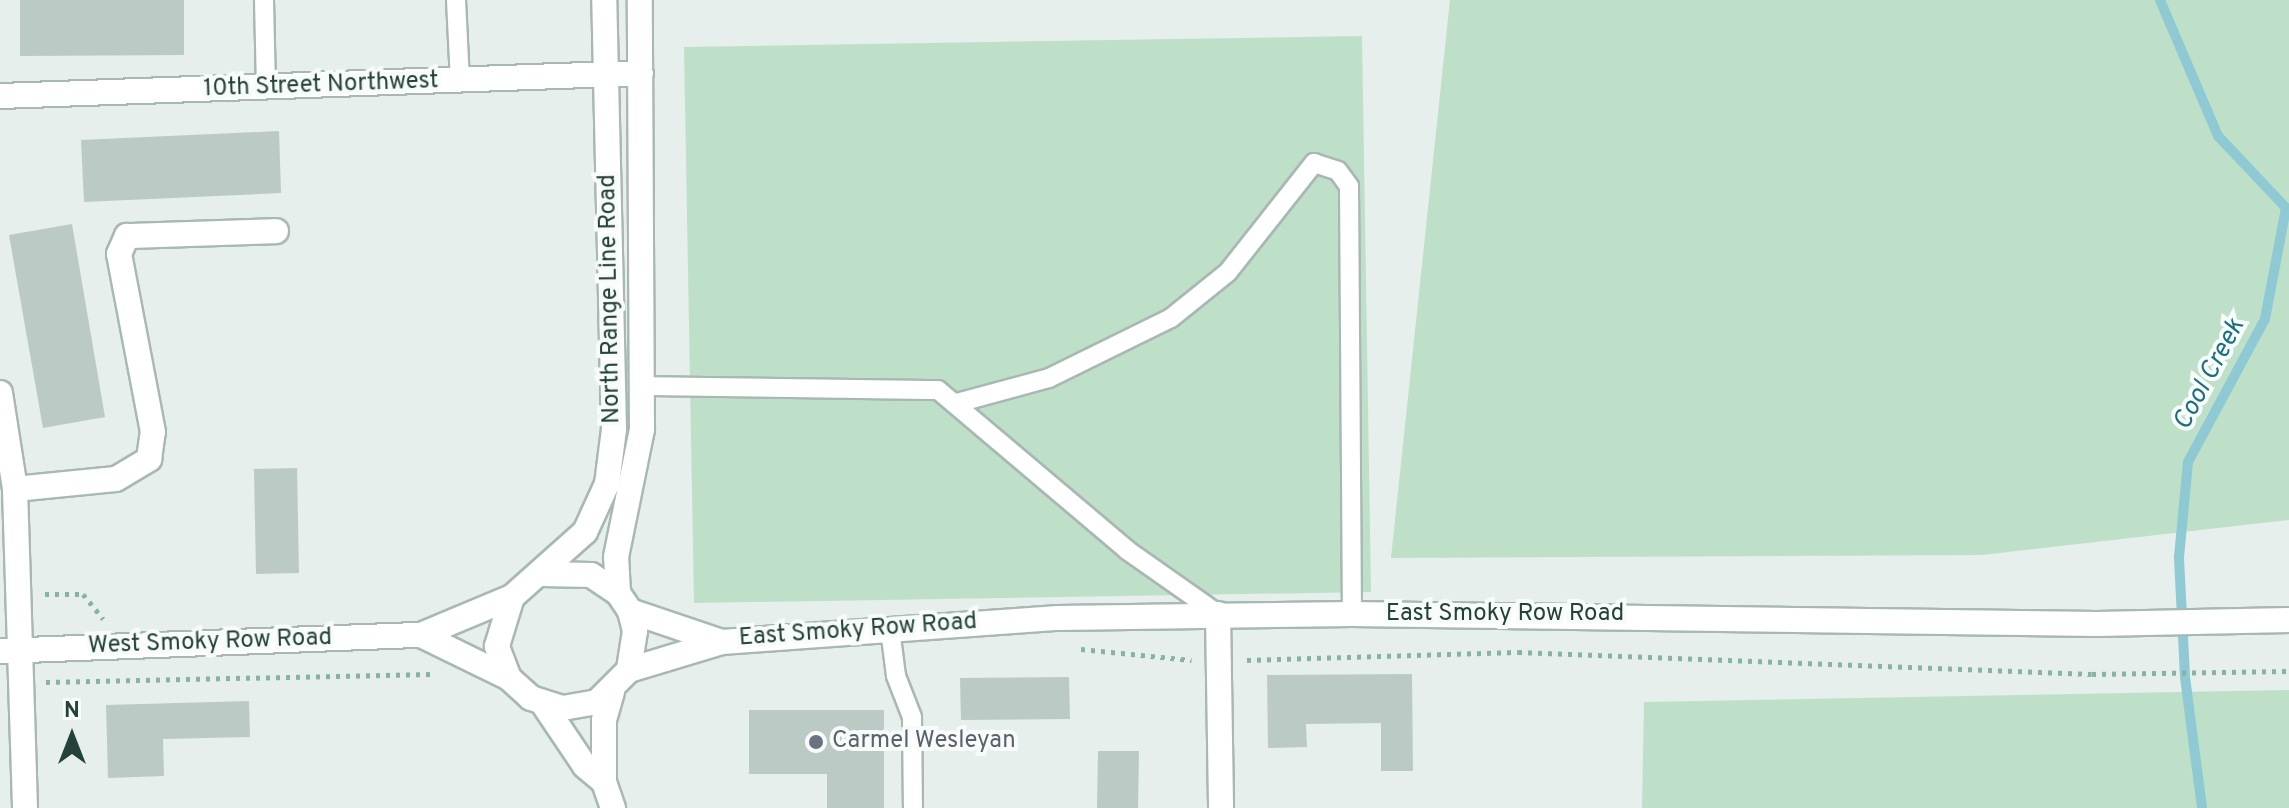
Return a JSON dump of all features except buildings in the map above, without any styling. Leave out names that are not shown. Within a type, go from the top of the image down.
[{"type":"street","name":"North Range Line Road","points":[[541,574],[592,521],[611,461],[604,0]]},
{"type":"street","name":"North Range Line Road","points":[[624,602],[618,542],[640,460],[642,386],[640,0]]},
{"type":"street","name":"10th Street Northwest","points":[[0,96],[460,82],[641,73]]},
{"type":"street","points":[[9,481],[116,479],[149,459],[153,432],[119,254],[127,236],[276,231]]},
{"type":"street","points":[[0,393],[9,481],[12,651],[24,691],[25,808]]},
{"type":"street","points":[[604,782],[585,766],[544,705],[509,678],[498,629],[512,597],[541,574],[583,573],[624,602],[635,631],[629,670],[612,692],[604,720],[604,782],[613,808]]},
{"type":"street","name":"West Smoky Row Road","points":[[12,651],[421,635],[512,597]]},
{"type":"street","name":"East Smoky Row Road","points":[[624,602],[722,642]]},
{"type":"street","points":[[1218,614],[1221,808]]},
{"type":"street","name":"East Smoky Row Road","points":[[629,670],[722,642],[890,629],[1218,614],[2097,624],[2289,620]]},
{"type":"street","name":"West Smoky Row Road","points":[[421,635],[509,678]]},
{"type":"street","points":[[544,705],[580,707],[612,692]]},
{"type":"lane","points":[[264,0],[266,88]]},
{"type":"lane","points":[[456,0],[460,82]]},
{"type":"lane","points":[[957,403],[1049,378],[1171,318],[1228,272],[1314,163],[1338,171],[1349,186],[1352,614]]},
{"type":"lane","points":[[642,386],[938,390],[1127,550],[1218,614]]},
{"type":"lane","points":[[890,629],[896,676],[912,717],[913,808]]},
{"type":"path","points":[[1241,660],[1548,652],[2162,673],[2289,671]]},
{"type":"path","points":[[24,691],[48,681],[437,674]]},
{"type":"green space","points":[[1450,0],[2289,0],[2289,520],[1982,555],[1391,558]]},
{"type":"green space","points":[[1362,36],[1371,592],[694,603],[684,47]]},
{"type":"green space","points":[[2289,690],[2289,808],[1642,808],[1644,702]]},
{"type":"waterway","name":"Cool Creek","points":[[2160,0],[2218,136],[2286,208],[2265,319],[2188,462],[2179,558],[2185,677],[2202,808]]},
{"type":"place","name":"Carmel Wesleyan","points":[[816,742]]}]
